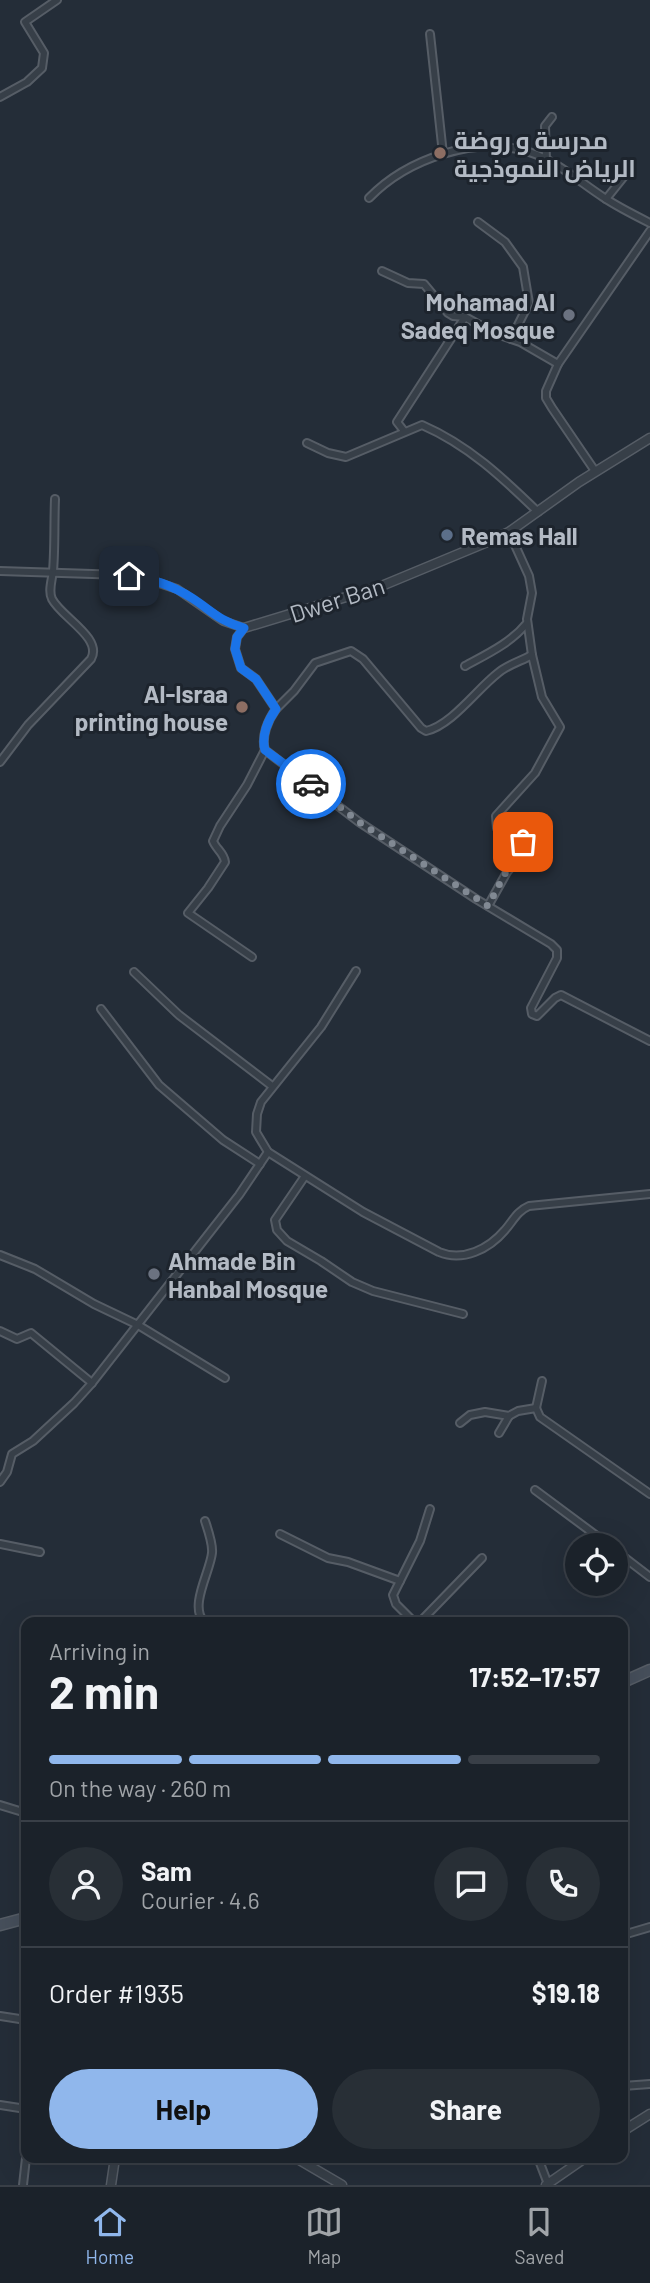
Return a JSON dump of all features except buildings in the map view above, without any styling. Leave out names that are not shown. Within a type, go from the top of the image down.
[{"type":"main road","points":[[628,1680],[650,1670]]},
{"type":"main road","points":[[0,1925],[21,1920]]},
{"type":"street","points":[[0,97],[27,82],[42,68],[44,53],[25,22],[57,0]]},
{"type":"street","points":[[430,34],[443,155]]},
{"type":"street","points":[[546,160],[545,126],[552,117]]},
{"type":"street","points":[[369,198],[382,184],[443,155],[472,148],[504,147],[529,152],[546,160],[606,199],[650,223]]},
{"type":"street","points":[[606,199],[626,174]]},
{"type":"street","points":[[478,222],[505,242],[523,267],[529,303],[511,339]]},
{"type":"street","points":[[595,471],[546,398],[546,391],[558,364],[650,231]]},
{"type":"street","points":[[382,271],[408,283],[424,284],[453,316],[465,317],[494,333],[520,342],[558,364]]},
{"type":"street","points":[[404,432],[397,422],[465,317]]},
{"type":"street","points":[[307,443],[328,453],[346,457],[422,425],[447,436],[486,463],[538,512]]},
{"type":"street","name":"Dwer Ban","points":[[244,628],[379,587],[509,532],[595,471],[650,438]]},
{"type":"street","points":[[0,762],[28,725],[94,655],[92,642],[52,600],[50,594],[55,499]]},
{"type":"street","points":[[488,906],[506,872],[524,850],[523,842],[509,837],[497,828],[496,816],[535,773],[560,727],[542,697],[527,623],[532,593],[529,576],[509,532]]},
{"type":"street","points":[[0,571],[132,576],[159,582],[189,596],[223,621],[244,628],[237,637],[235,649],[241,668],[256,679],[276,709]]},
{"type":"street","points":[[465,666],[494,650],[527,623]]},
{"type":"street","points":[[532,656],[500,671],[466,703],[426,731],[363,659],[351,651],[315,663],[276,709],[265,734],[265,750],[359,822],[488,906],[530,930],[557,950],[557,958],[531,1008],[533,1014],[537,1016],[561,995],[650,1041]]},
{"type":"street","points":[[252,957],[188,913],[225,862],[225,857],[214,841],[265,750]]},
{"type":"street","points":[[356,971],[321,1027],[261,1102],[256,1132],[268,1152],[363,1212],[451,1256],[467,1255],[485,1247],[500,1236],[519,1212],[529,1206],[650,1194]]},
{"type":"street","points":[[134,972],[179,1015],[272,1086]]},
{"type":"street","points":[[101,1009],[159,1085],[223,1140],[260,1164]]},
{"type":"street","points":[[0,1482],[7,1472],[12,1454],[33,1441],[92,1383],[268,1152]]},
{"type":"street","points":[[305,1176],[275,1220],[277,1230],[287,1241],[362,1287],[463,1314]]},
{"type":"street","points":[[0,1255],[35,1269],[94,1304],[138,1325],[225,1378]]},
{"type":"street","points":[[0,1331],[17,1339],[31,1334],[92,1383]]},
{"type":"street","points":[[542,1381],[536,1408],[540,1417],[650,1494]]},
{"type":"street","points":[[499,1433],[509,1416],[518,1411],[536,1408]]},
{"type":"street","points":[[460,1423],[470,1415],[485,1412],[509,1416]]},
{"type":"street","points":[[535,1490],[593,1533]]},
{"type":"street","points":[[409,1617],[395,1602],[394,1593],[420,1541],[430,1509]]},
{"type":"street","points":[[201,1617],[198,1611],[204,1578],[213,1551],[205,1521]]},
{"type":"street","points":[[280,1534],[328,1558],[348,1562],[400,1581]]},
{"type":"street","points":[[0,1544],[40,1552]]},
{"type":"street","points":[[425,1617],[482,1558]]},
{"type":"street","points":[[628,1560],[650,1577]]},
{"type":"street","points":[[0,1805],[21,1811]]},
{"type":"street","points":[[628,1934],[650,1927]]},
{"type":"street","points":[[0,2016],[21,2019]]},
{"type":"street","points":[[628,2086],[650,2084]]},
{"type":"street","points":[[0,2105],[21,2108]]},
{"type":"street","points":[[628,2128],[650,2114]]},
{"type":"street","points":[[23,2185],[25,2163]]},
{"type":"street","points":[[111,2185],[114,2163]]},
{"type":"street","points":[[305,2163],[342,2185]]},
{"type":"street","points":[[540,2163],[547,2185],[578,2163]]},
{"type":"way so far","points":[[311,784],[359,822],[488,906],[506,872],[524,850],[523,842]]},
{"type":"place","name":"مدرسة و روضة الرياض النموذجية","points":[[440,153]]},
{"type":"place","name":"Mohamad Al Sadeq Mosque","points":[[569,315]]},
{"type":"place","name":"Remas Hall","points":[[447,535]]},
{"type":"place","name":"Al-Israa printing house","points":[[242,707]]},
{"type":"place","name":"Ahmade Bin Hanbal Mosque","points":[[154,1274]]},
{"type":"route","points":[[129,576],[172,587],[223,621],[244,628],[237,637],[235,649],[241,668],[256,679],[276,709],[265,734],[265,750],[311,784]]}]
